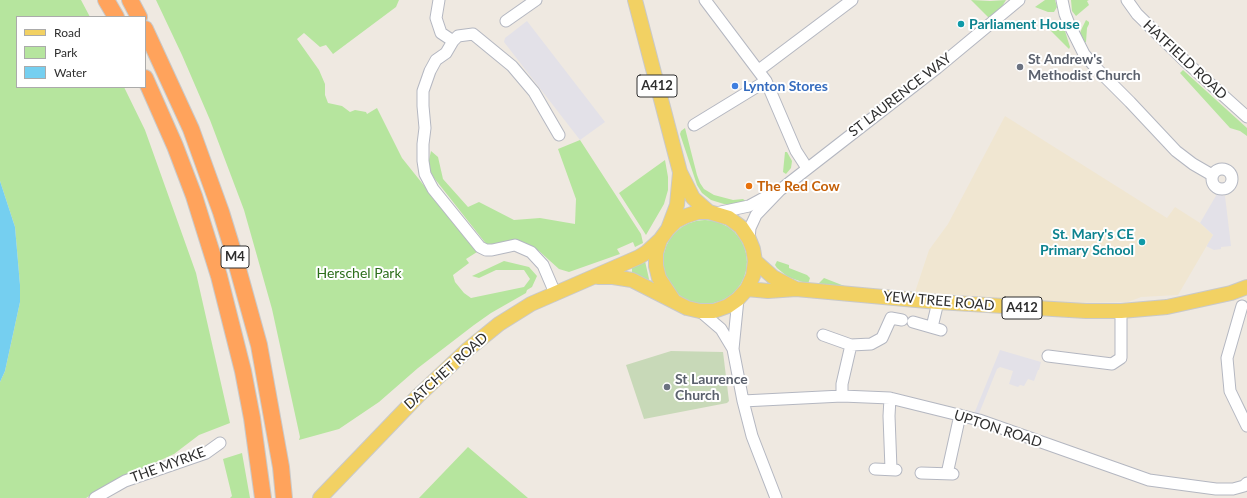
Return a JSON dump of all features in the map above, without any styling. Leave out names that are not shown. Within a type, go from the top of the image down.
[{"type":"highway","points":[[106,0],[115,16]]},
{"type":"highway","points":[[130,0],[138,16]]},
{"type":"highway","name":"M4","points":[[146,31],[191,129],[221,212],[233,251],[259,345],[281,467],[284,498]]},
{"type":"highway","name":"M4","points":[[146,80],[175,146],[194,196],[219,276],[243,371],[252,418],[263,498]]},
{"type":"main road","name":"A412","points":[[635,0],[680,172],[692,198],[712,213]]},
{"type":"main road","name":"A412","points":[[664,235],[677,205],[680,172]]},
{"type":"main road","points":[[698,212],[712,213],[729,218],[735,222],[741,227],[749,239],[753,249],[755,261],[753,276],[743,294],[728,306],[714,310],[700,311],[687,308],[674,300],[658,278],[656,266],[656,253],[664,235],[676,221],[698,212]]},
{"type":"main road","name":"DATCHET ROAD","points":[[320,498],[418,396],[486,334],[515,313],[531,304],[639,257],[647,252],[664,235]]},
{"type":"main road","name":"YEW TREE ROAD","points":[[755,261],[773,277],[796,289]]},
{"type":"main road","name":"DATCHET ROAD","points":[[595,277],[613,277],[632,280],[674,300]]},
{"type":"main road","name":"YEW TREE ROAD","points":[[743,294],[768,290],[796,289],[938,302],[1084,311],[1121,311],[1167,307],[1231,293],[1247,287]]},
{"type":"street","points":[[439,0],[436,18],[441,32],[453,41]]},
{"type":"street","points":[[506,21],[536,0]]},
{"type":"street","points":[[705,0],[766,81],[796,151],[807,168]]},
{"type":"street","points":[[759,70],[852,0]]},
{"type":"street","name":"ST LAURENCE WAY","points":[[749,239],[750,228],[756,215],[780,190],[937,68],[1020,0]]},
{"type":"street","points":[[1062,0],[1069,24],[1084,54],[1176,151],[1193,164],[1212,175]]},
{"type":"street","name":"HATFIELD ROAD","points":[[1127,0],[1137,14],[1186,62],[1247,117]]},
{"type":"street","points":[[555,293],[543,266],[532,252],[515,245],[492,250],[486,250],[480,247],[433,189],[425,174],[423,144],[425,128],[423,91],[430,71],[436,60],[446,53],[453,41],[458,36],[474,34],[512,66],[534,92],[559,135]]},
{"type":"street","points":[[694,125],[766,81]]},
{"type":"street","name":"ST LAURENCE WAY","points":[[712,213],[749,206],[780,190]]},
{"type":"street","points":[[733,349],[743,294]]},
{"type":"street","points":[[823,335],[851,345],[870,344],[882,338],[891,318],[936,328],[938,302]]},
{"type":"street","points":[[1242,306],[1243,321],[1227,358],[1230,392],[1247,426]]},
{"type":"street","points":[[700,311],[721,329],[733,349],[743,401],[752,436],[776,498]]},
{"type":"street","points":[[1048,356],[1112,364],[1121,358],[1121,311]]},
{"type":"street","points":[[842,396],[842,384],[851,345]]},
{"type":"street","name":"UPTON ROAD","points":[[743,401],[842,396],[890,398],[979,420],[1149,480],[1216,489],[1233,489],[1244,486],[1247,483]]},
{"type":"street","points":[[875,469],[894,470],[889,416],[890,398]]},
{"type":"street","points":[[921,473],[950,474],[960,415]]},
{"type":"street","name":"THE MYRKE","points":[[95,498],[125,481],[206,453],[220,443]]},
{"type":"shaded area","points":[[527,21],[605,122],[580,140],[504,42],[505,38]]},
{"type":"shaded area","points":[[1005,116],[1167,218],[1175,207],[1200,223],[1213,235],[1178,295],[1141,297],[1128,302],[1071,303],[915,292],[929,250],[948,224]]},
{"type":"shaded area","points":[[1217,194],[1225,196],[1231,246],[1221,247],[1221,249],[1214,250],[1206,246],[1213,235],[1200,223]]},
{"type":"shaded area","points":[[1000,350],[1041,362],[1039,370],[1034,381],[1028,379],[1024,386],[1020,385],[1018,387],[1009,384],[1013,371],[1000,367],[997,369],[978,416],[974,414]]},
{"type":"green space","points":[[0,0],[81,0],[89,16],[16,16],[16,88],[124,88],[145,130],[196,273],[230,423],[199,435],[174,454],[110,483],[86,498],[0,498],[0,382],[5,371],[20,302],[20,285],[15,227],[0,181]]},
{"type":"green space","name":"Herschel Park","points":[[156,0],[399,0],[396,7],[333,54],[326,45],[320,47],[304,33],[297,39],[319,70],[325,84],[325,95],[328,103],[342,106],[350,112],[355,110],[366,112],[367,114],[377,108],[402,158],[477,252],[466,259],[469,263],[453,275],[455,282],[464,293],[471,298],[524,287],[530,279],[524,270],[496,270],[479,278],[472,276],[504,261],[529,267],[537,276],[532,287],[527,290],[526,293],[491,313],[474,325],[418,368],[379,402],[339,429],[299,440],[300,437],[272,309],[244,210],[210,120]]},
{"type":"green space","points":[[971,0],[1006,0],[1001,8],[989,18]]},
{"type":"green space","points":[[1045,0],[1055,0],[1057,7],[1054,12],[1048,12],[1035,7]]},
{"type":"green space","points":[[1071,0],[1089,0],[1087,1],[1089,5],[1076,16],[1072,11]]},
{"type":"green space","points":[[1086,20],[1089,24],[1087,28],[1086,42],[1083,44],[1080,33]]},
{"type":"green space","points":[[1049,29],[1063,29],[1065,31],[1070,47],[1069,49]]},
{"type":"green space","points":[[1183,70],[1247,128],[1247,136],[1240,131],[1230,128],[1180,73]]},
{"type":"green space","points":[[685,128],[697,175],[704,189],[714,195],[733,200],[743,199],[747,202],[724,204],[711,200],[702,193],[697,185],[680,134]]},
{"type":"green space","points":[[580,140],[641,234],[643,243],[635,247],[633,242],[617,249],[620,254],[569,272],[559,269],[539,251],[518,243],[487,245],[427,169],[431,151],[438,157],[443,179],[468,207],[479,202],[514,220],[540,218],[575,224],[576,199],[558,149]]},
{"type":"green space","points":[[785,152],[787,152],[792,161],[791,168],[786,174],[783,172]]},
{"type":"green space","points":[[665,160],[668,177],[668,190],[664,204],[646,235],[619,193]]},
{"type":"green space","points":[[697,220],[713,220],[729,227],[740,238],[747,254],[747,270],[744,278],[735,292],[729,297],[713,304],[697,304],[681,297],[670,286],[663,270],[663,254],[670,238],[681,227]]},
{"type":"green space","points":[[645,261],[649,279],[648,281],[632,275],[632,266]]},
{"type":"green space","points":[[777,261],[789,265],[789,268],[807,275],[810,278],[808,284],[788,277],[777,268],[775,265]]},
{"type":"green space","points":[[824,278],[847,287],[818,284]]},
{"type":"green space","points":[[671,351],[723,352],[729,401],[727,403],[644,419],[626,365]]},
{"type":"green space","points":[[468,447],[528,498],[419,498]]},
{"type":"green space","points":[[242,453],[250,498],[230,498],[232,496],[223,459]]},
{"type":"water","points":[[0,181],[15,227],[20,302],[5,371],[0,382]]},
{"type":"place","name":"Parliament House","points":[[961,24]]},
{"type":"place","name":"St Andrew's Methodist Church","points":[[1020,67]]},
{"type":"place","name":"Lynton Stores","points":[[735,86]]},
{"type":"place","name":"The Red Cow","points":[[749,186]]},
{"type":"place","name":"St. Mary's CE Primary School","points":[[1142,242]]},
{"type":"place","name":"St Laurence Church","points":[[667,387]]}]
